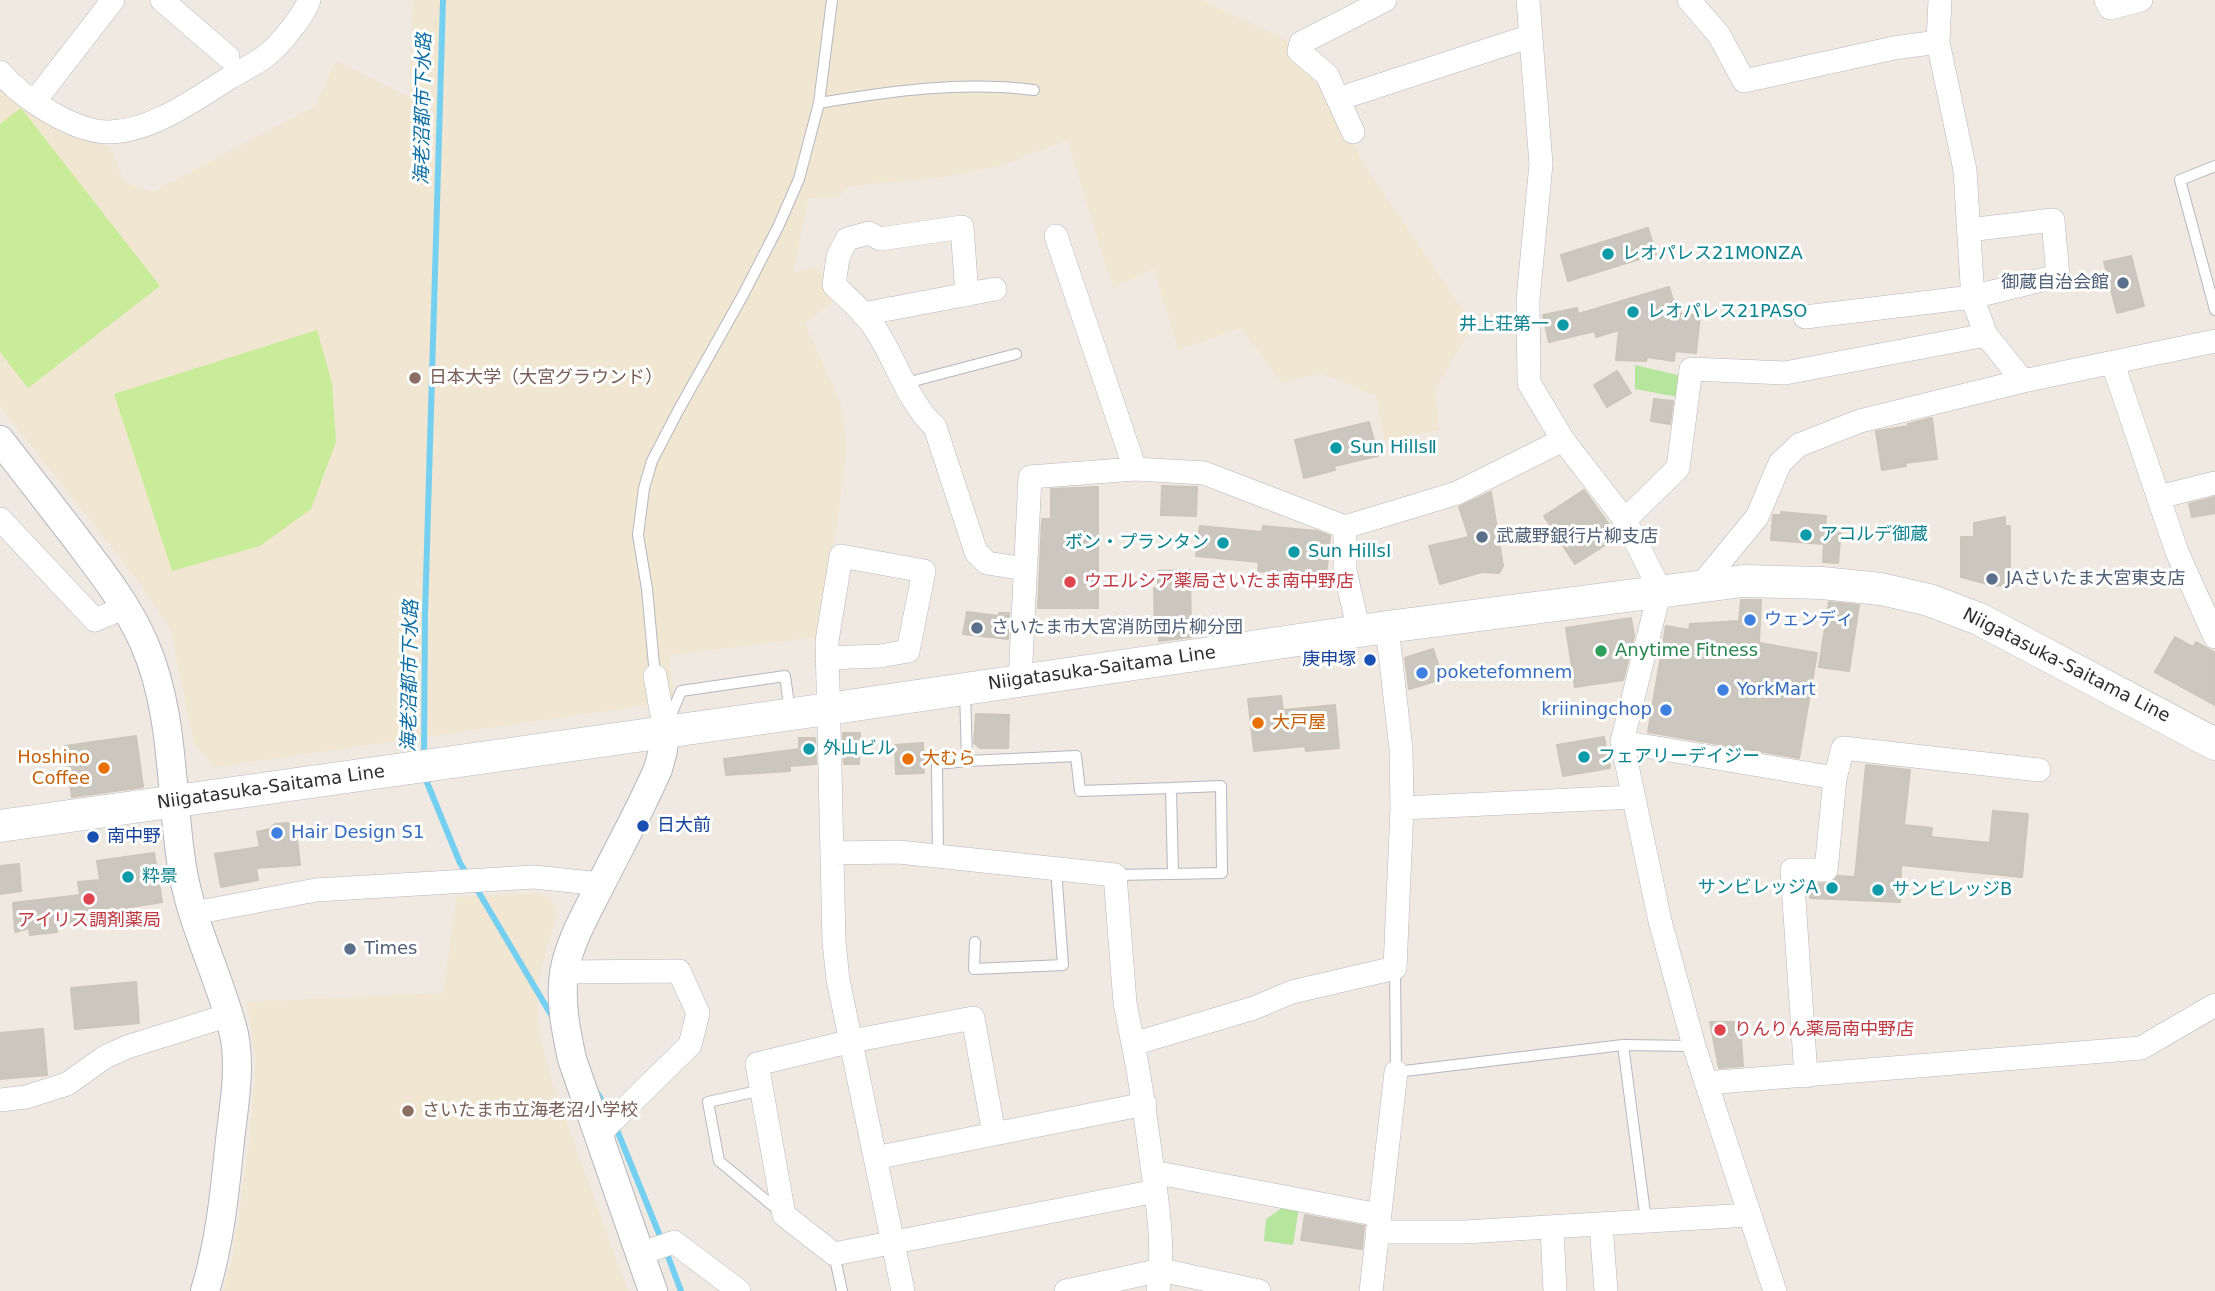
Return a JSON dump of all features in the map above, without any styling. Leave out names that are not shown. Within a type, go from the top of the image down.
[{"type":"main road","name":"Niigatasuka-Saitama Line","points":[[0,826],[790,715],[1373,629],[1743,581],[1811,582],[1881,589],[1929,600],[1979,619],[2215,744]]},
{"type":"street","points":[[34,102],[113,0]]},
{"type":"street","points":[[162,0],[228,57]]},
{"type":"street","points":[[0,72],[34,102],[77,126],[110,132],[144,125],[184,105],[268,55],[285,36],[309,0]]},
{"type":"street","points":[[1353,132],[1327,75],[1299,51],[1301,43],[1385,0]]},
{"type":"street","points":[[1528,0],[1541,164],[1528,299],[1529,383],[1563,440],[1625,520],[1660,590],[1622,742],[1660,921],[1693,1046],[1775,1291]]},
{"type":"street","points":[[1689,0],[1719,35],[1744,81],[1894,48],[1938,42]]},
{"type":"street","points":[[1940,0],[1938,42],[1965,170],[1972,297],[1986,335],[2022,381]]},
{"type":"street","points":[[2106,0],[2109,8],[2141,0]]},
{"type":"street","points":[[1338,99],[1531,36]]},
{"type":"street","points":[[1805,317],[1972,297],[2058,276],[2053,220],[1968,230]]},
{"type":"street","points":[[967,295],[962,227],[880,239],[869,233],[847,239],[838,257],[834,285],[872,323],[920,414],[934,427],[975,552],[987,564],[1026,569]]},
{"type":"street","points":[[1056,236],[1135,469]]},
{"type":"street","points":[[863,314],[995,289]]},
{"type":"street","points":[[1625,520],[1678,468],[1691,369],[1785,373],[1986,335]]},
{"type":"street","points":[[1701,585],[1757,517],[1780,463],[1799,445],[1860,421],[2022,381],[2215,341]]},
{"type":"street","points":[[2113,363],[2177,552],[2215,637]]},
{"type":"street","points":[[0,440],[126,607],[144,642],[163,705],[183,872],[229,1015],[237,1058],[235,1096],[217,1239],[205,1291]]},
{"type":"street","points":[[1020,681],[1030,477],[1135,469],[1204,473],[1345,527],[1457,493],[1563,440]]},
{"type":"street","points":[[2159,498],[2215,483]]},
{"type":"street","points":[[0,519],[95,620],[126,607]]},
{"type":"street","points":[[1133,1044],[1254,1008],[1292,992],[1395,968],[1402,808],[1401,749],[1373,629],[1345,571],[1345,527]]},
{"type":"street","points":[[827,658],[880,656],[908,651],[924,571],[841,556],[827,641],[827,658],[828,709],[834,942],[838,980],[903,1291]]},
{"type":"street","points":[[653,1291],[572,1059],[564,1023],[565,972],[574,942],[658,769],[663,750],[664,732],[655,676]]},
{"type":"street","points":[[1622,742],[1835,778]]},
{"type":"street","points":[[1807,1076],[1792,870],[1826,870],[1835,778],[1843,748],[2039,770]]},
{"type":"street","points":[[1402,808],[1633,797]]},
{"type":"street","points":[[832,853],[899,852],[1115,875],[1125,1003],[1145,1104],[1155,1181],[1160,1280]]},
{"type":"street","points":[[194,913],[317,890],[534,877],[601,884]]},
{"type":"street","points":[[565,972],[679,971],[698,1013],[690,1045],[598,1135]]},
{"type":"street","points":[[1706,1083],[2141,1048],[2215,1005]]},
{"type":"street","points":[[0,1100],[26,1097],[67,1084],[106,1057],[127,1047],[229,1015]]},
{"type":"street","points":[[994,1134],[973,1018],[852,1041],[757,1064],[784,1215],[834,1254],[894,1243],[1155,1181],[1378,1224],[1465,1232],[1749,1215]]},
{"type":"street","points":[[1371,1291],[1396,1072]]},
{"type":"street","points":[[875,1158],[1145,1104]]},
{"type":"street","points":[[1601,1225],[1606,1291]]},
{"type":"street","points":[[1552,1228],[1555,1291]]},
{"type":"street","points":[[640,1254],[674,1242],[739,1291]]},
{"type":"street","points":[[1066,1291],[1160,1280],[1259,1291]]},
{"type":"lane","points":[[655,676],[647,589],[638,534],[644,488],[652,461],[779,227],[799,179],[820,103],[832,0]]},
{"type":"lane","points":[[820,103],[948,86],[999,86],[1034,90]]},
{"type":"lane","points":[[2215,166],[2180,180],[2215,310]]},
{"type":"lane","points":[[906,383],[1016,354]]},
{"type":"lane","points":[[965,689],[967,761]]},
{"type":"lane","points":[[938,857],[937,764],[1076,756],[1080,791],[1221,786],[1222,873],[1115,875]]},
{"type":"lane","points":[[1171,788],[1173,874]]},
{"type":"lane","points":[[975,942],[974,969],[1063,965],[1056,869]]},
{"type":"lane","points":[[1395,968],[1396,1072],[1623,1045],[1693,1046]]},
{"type":"lane","points":[[1623,1045],[1646,1221]]},
{"type":"lane","points":[[762,1090],[708,1102],[719,1161],[784,1215]]},
{"type":"lane","points":[[834,1254],[842,1291]]},
{"type":"shaded area","name":"日本大学（大宮グラウンド）","points":[[413,0],[1202,0],[1284,39],[1322,78],[1363,163],[1473,325],[1435,390],[1439,430],[1385,440],[1376,396],[1322,373],[1282,383],[1241,328],[1178,350],[1154,269],[1113,288],[1067,140],[1000,166],[944,177],[851,186],[837,197],[808,198],[794,272],[817,267],[838,298],[805,323],[841,404],[846,447],[839,510],[818,637],[668,655],[675,701],[214,767],[194,744],[171,630],[136,578],[0,406],[0,77],[61,133],[111,147],[124,182],[152,192],[315,106],[336,61],[409,97]]},
{"type":"shaded area","name":"さいたま市立海老沼小学校","points":[[537,893],[554,904],[557,913],[537,985],[539,1033],[553,1084],[628,1291],[223,1291],[233,1254],[250,1138],[256,1062],[247,1002],[443,993],[457,897]]},
{"type":"green space","points":[[21,108],[160,286],[28,388],[0,352],[0,124]]},
{"type":"green space","points":[[317,330],[332,383],[336,442],[311,509],[260,546],[172,571],[114,394]]},
{"type":"green space","points":[[1635,365],[1686,377],[1683,398],[1635,389]]},
{"type":"green space","points":[[1286,1205],[1299,1207],[1293,1245],[1264,1241],[1266,1219]]},
{"type":"building","name":"レオパレス21MONZA","points":[[1648,228],[1656,254],[1568,281],[1561,255]]},
{"type":"building","points":[[2131,256],[2144,306],[2117,313],[2104,262]]},
{"type":"building","points":[[1669,287],[1677,313],[1700,316],[1696,353],[1675,351],[1674,361],[1647,357],[1646,361],[1616,360],[1619,330],[1596,337],[1595,331],[1549,342],[1543,315],[1577,308],[1578,314]]},
{"type":"building","points":[[1617,371],[1631,393],[1607,407],[1594,385]]},
{"type":"building","points":[[1654,399],[1673,401],[1670,424],[1651,421]]},
{"type":"building","points":[[1932,418],[1937,459],[1905,463],[1906,466],[1882,470],[1876,431],[1909,426],[1908,424]]},
{"type":"building","name":"Sun HillsⅡ","points":[[1369,422],[1378,456],[1334,466],[1335,470],[1304,478],[1295,440]]},
{"type":"building","points":[[1162,486],[1197,487],[1196,516],[1161,515]]},
{"type":"building","points":[[1098,487],[1098,608],[1038,608],[1042,519],[1051,519],[1051,489]]},
{"type":"building","points":[[1584,490],[1618,537],[1575,564],[1544,516]]},
{"type":"building","points":[[1491,492],[1503,566],[1499,573],[1482,572],[1440,584],[1429,546],[1469,537],[1459,507]]},
{"type":"building","points":[[2215,497],[2215,513],[2192,517],[2189,504]]},
{"type":"building","name":"アコルデ御蔵","points":[[1781,512],[1826,516],[1825,529],[1841,530],[1838,563],[1823,562],[1824,544],[1771,540],[1773,515],[1781,515]]},
{"type":"building","points":[[2005,517],[2005,526],[2010,526],[2008,584],[1995,586],[1961,577],[1961,537],[1974,537],[1974,523]]},
{"type":"building","name":"Sun HillsⅠ","points":[[1200,526],[1262,532],[1263,526],[1317,531],[1330,536],[1326,577],[1258,571],[1259,562],[1196,556]]},
{"type":"building","points":[[1190,570],[1191,637],[1159,641],[1159,631],[1155,631],[1154,588],[1158,588],[1158,571]]},
{"type":"building","points":[[1741,600],[1761,600],[1759,643],[1817,653],[1799,758],[1648,732],[1666,626],[1689,630],[1690,624],[1739,621]]},
{"type":"building","points":[[1829,602],[1859,605],[1849,671],[1819,667]]},
{"type":"building","points":[[967,612],[999,616],[999,613],[1009,613],[1008,639],[963,634]]},
{"type":"building","points":[[1631,618],[1634,636],[1623,680],[1575,687],[1566,628]]},
{"type":"building","points":[[2175,637],[2193,647],[2196,642],[2215,653],[2215,705],[2155,672]]},
{"type":"building","points":[[1433,649],[1443,679],[1409,689],[1405,658]]},
{"type":"building","points":[[1281,696],[1283,710],[1335,705],[1339,748],[1306,751],[1305,746],[1254,751],[1248,699]]},
{"type":"building","points":[[976,714],[1009,715],[1008,748],[980,748],[974,743]]},
{"type":"building","points":[[843,733],[860,733],[859,764],[844,764]]},
{"type":"building","name":"Hoshino Coffee","points":[[136,736],[143,787],[72,797],[65,746]]},
{"type":"building","name":"フェアリーデイジー","points":[[1604,737],[1610,768],[1563,776],[1557,745]]},
{"type":"building","points":[[799,738],[815,738],[816,764],[790,766],[790,771],[726,775],[724,759],[799,749]]},
{"type":"building","points":[[923,743],[924,773],[896,774],[895,745]]},
{"type":"building","points":[[1866,765],[1910,770],[1904,825],[1932,828],[1931,837],[1990,843],[1993,811],[2028,814],[2022,877],[1901,865],[1900,902],[1810,898],[1810,884],[1832,883],[1838,876],[1855,877]]},
{"type":"building","points":[[288,823],[296,830],[300,865],[256,868],[258,880],[221,887],[215,854],[260,847],[257,832],[270,829],[275,824]]},
{"type":"building","points":[[154,853],[162,902],[114,910],[114,919],[56,925],[57,932],[30,935],[29,928],[15,932],[13,903],[80,895],[78,882],[100,880],[97,861]]},
{"type":"building","points":[[19,864],[21,891],[0,894],[0,866]]},
{"type":"building","points":[[136,982],[139,1023],[75,1029],[71,988]]},
{"type":"building","points":[[1710,1022],[1740,1022],[1743,1066],[1719,1068]]},
{"type":"building","points":[[43,1029],[47,1075],[0,1079],[0,1033]]},
{"type":"building","points":[[1305,1215],[1364,1226],[1362,1249],[1301,1240]]},
{"type":"waterway","name":"海老沼都市下水路","points":[[424,757],[425,614],[443,0]]},
{"type":"waterway","name":"海老沼都市下水路","points":[[424,775],[460,863],[469,877]]},
{"type":"waterway","name":"海老沼都市下水路","points":[[475,886],[553,1018]]},
{"type":"waterway","name":"海老沼都市下水路","points":[[598,1094],[610,1115]]},
{"type":"waterway","name":"海老沼都市下水路","points":[[615,1125],[662,1241]]},
{"type":"waterway","name":"海老沼都市下水路","points":[[666,1251],[681,1291]]},
{"type":"place","name":"レオパレス21MONZA","points":[[1608,254]]},
{"type":"place","name":"御蔵自治会館","points":[[2123,283]]},
{"type":"place","name":"レオパレス21PASO","points":[[1633,312]]},
{"type":"place","name":"井上荘第一","points":[[1563,325]]},
{"type":"place","name":"日本大学（大宮グラウンド）","points":[[415,378]]},
{"type":"place","name":"Sun HillsⅡ","points":[[1336,448]]},
{"type":"place","name":"アコルデ御蔵","points":[[1806,535]]},
{"type":"place","name":"武蔵野銀行片柳支店","points":[[1482,537]]},
{"type":"place","name":"ボン・プランタン","points":[[1223,543]]},
{"type":"place","name":"Sun HillsⅠ","points":[[1294,552]]},
{"type":"place","name":"JAさいたま大宮東支店","points":[[1992,579]]},
{"type":"place","name":"ウエルシア薬局さいたま南中野店","points":[[1070,582]]},
{"type":"place","name":"ウェンディ","points":[[1750,620]]},
{"type":"place","name":"さいたま市大宮消防団片柳分団","points":[[977,628]]},
{"type":"place","name":"Anytime Fitness","points":[[1601,651]]},
{"type":"place","name":"庚申塚","points":[[1370,660]]},
{"type":"place","name":"poketefomnem","points":[[1422,673]]},
{"type":"place","name":"YorkMart","points":[[1723,690]]},
{"type":"place","name":"kriiningchop","points":[[1666,710]]},
{"type":"place","name":"大戸屋","points":[[1258,723]]},
{"type":"place","name":"外山ビル","points":[[809,749]]},
{"type":"place","name":"フェアリーデイジー","points":[[1584,757]]},
{"type":"place","name":"大むら","points":[[908,759]]},
{"type":"place","name":"Hoshino Coffee","points":[[104,768]]},
{"type":"place","name":"日大前","points":[[643,826]]},
{"type":"place","name":"Hair Design S1","points":[[277,833]]},
{"type":"place","name":"南中野","points":[[93,837]]},
{"type":"place","name":"粋景","points":[[128,877]]},
{"type":"place","name":"サンビレッジA","points":[[1832,888]]},
{"type":"place","name":"サンビレッジB","points":[[1878,890]]},
{"type":"place","name":"アイリス調剤薬局","points":[[89,899]]},
{"type":"place","name":"Times","points":[[350,949]]},
{"type":"place","name":"りんりん薬局南中野店","points":[[1720,1030]]},
{"type":"place","name":"さいたま市立海老沼小学校","points":[[408,1111]]}]
